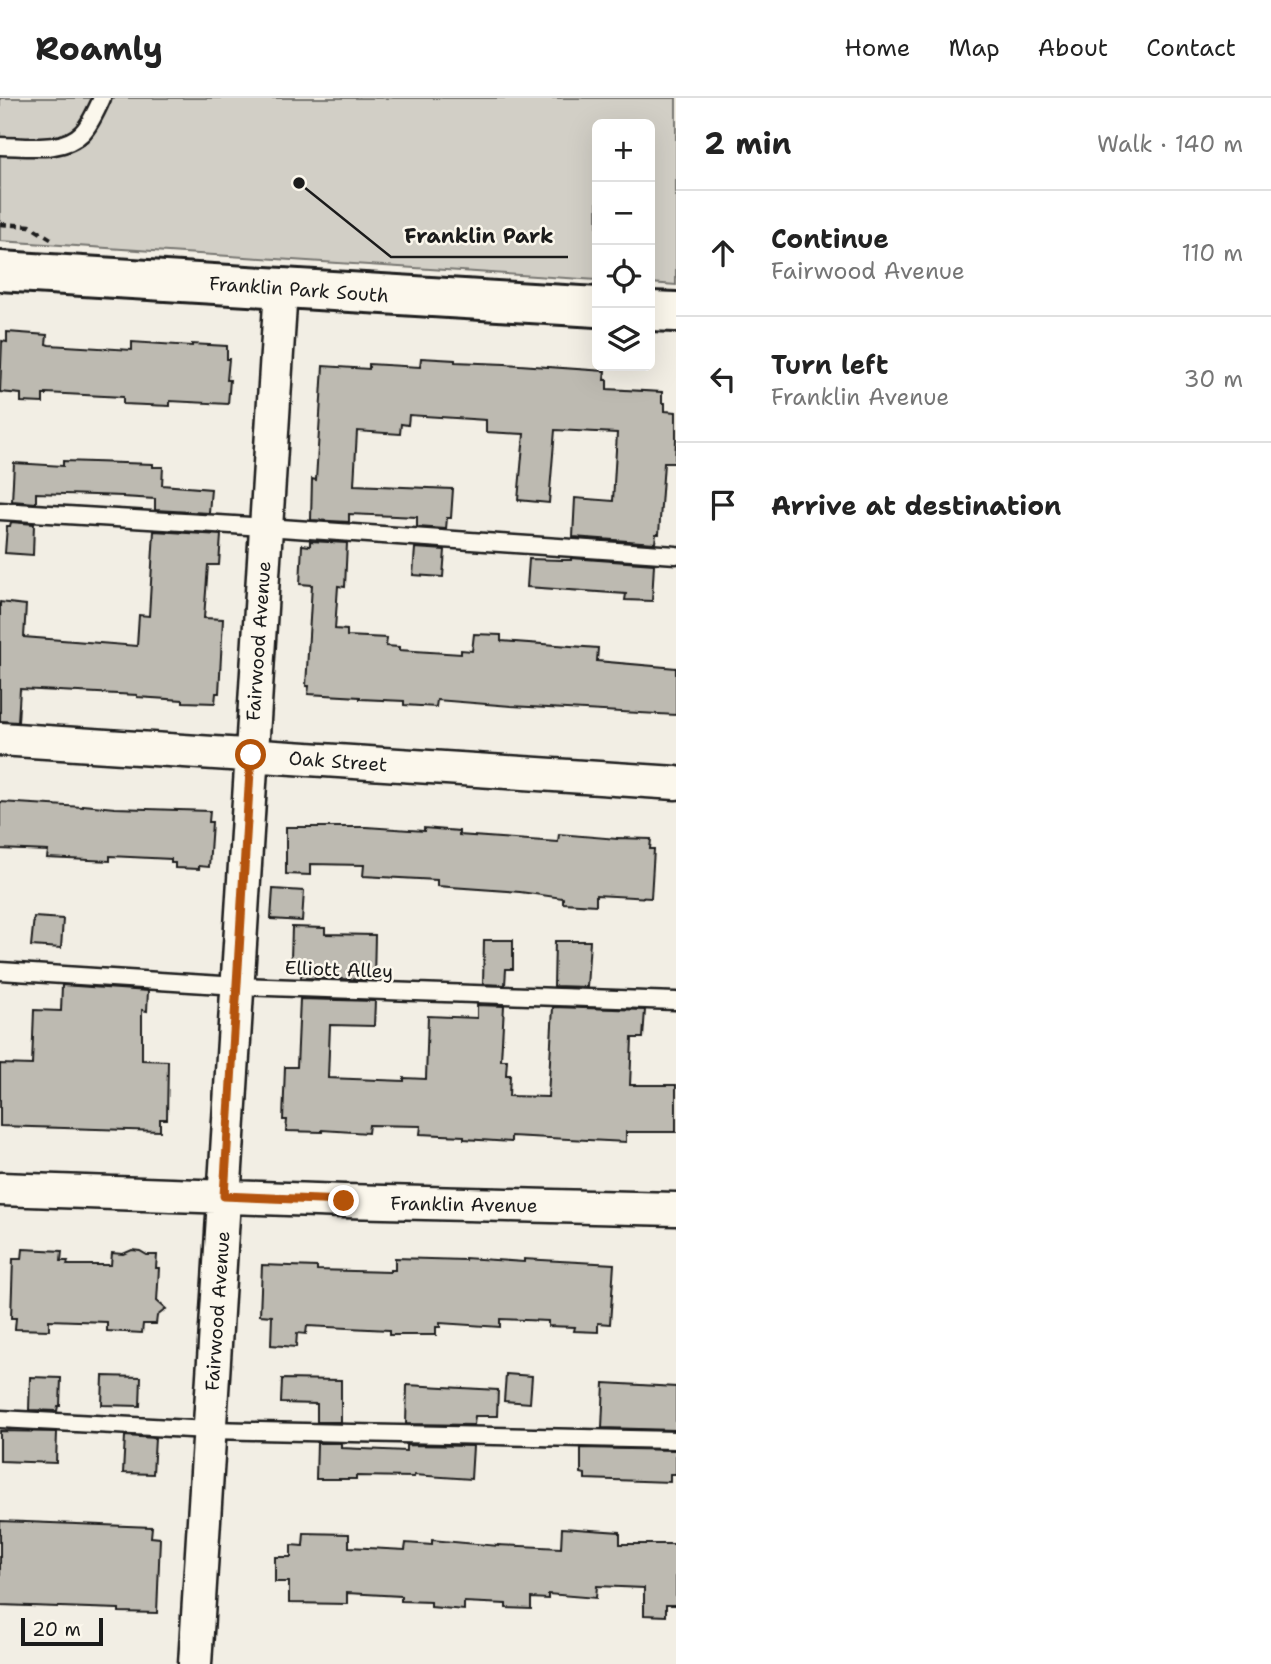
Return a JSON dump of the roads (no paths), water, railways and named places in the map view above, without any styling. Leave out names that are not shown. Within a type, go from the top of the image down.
[{"type":"street","name":"Franklin Park South","points":[[0,271],[592,307]]},
{"type":"street","name":"Fairwood Avenue","points":[[195,1664],[281,288]]},
{"type":"street","points":[[655,311],[676,312]]},
{"type":"street","name":"Oak Street","points":[[0,739],[676,783]]},
{"type":"street","name":"Franklin Avenue","points":[[0,1189],[676,1209]]},
{"type":"lane","points":[[0,146],[45,147],[65,144],[83,133],[102,98]]},
{"type":"lane","points":[[0,510],[676,555]]},
{"type":"lane","name":"Elliott Alley","points":[[0,971],[238,986],[676,1001]]},
{"type":"lane","points":[[0,1419],[209,1430],[676,1440]]},
{"type":"place","name":"Franklin Park","points":[[299,183]]}]
